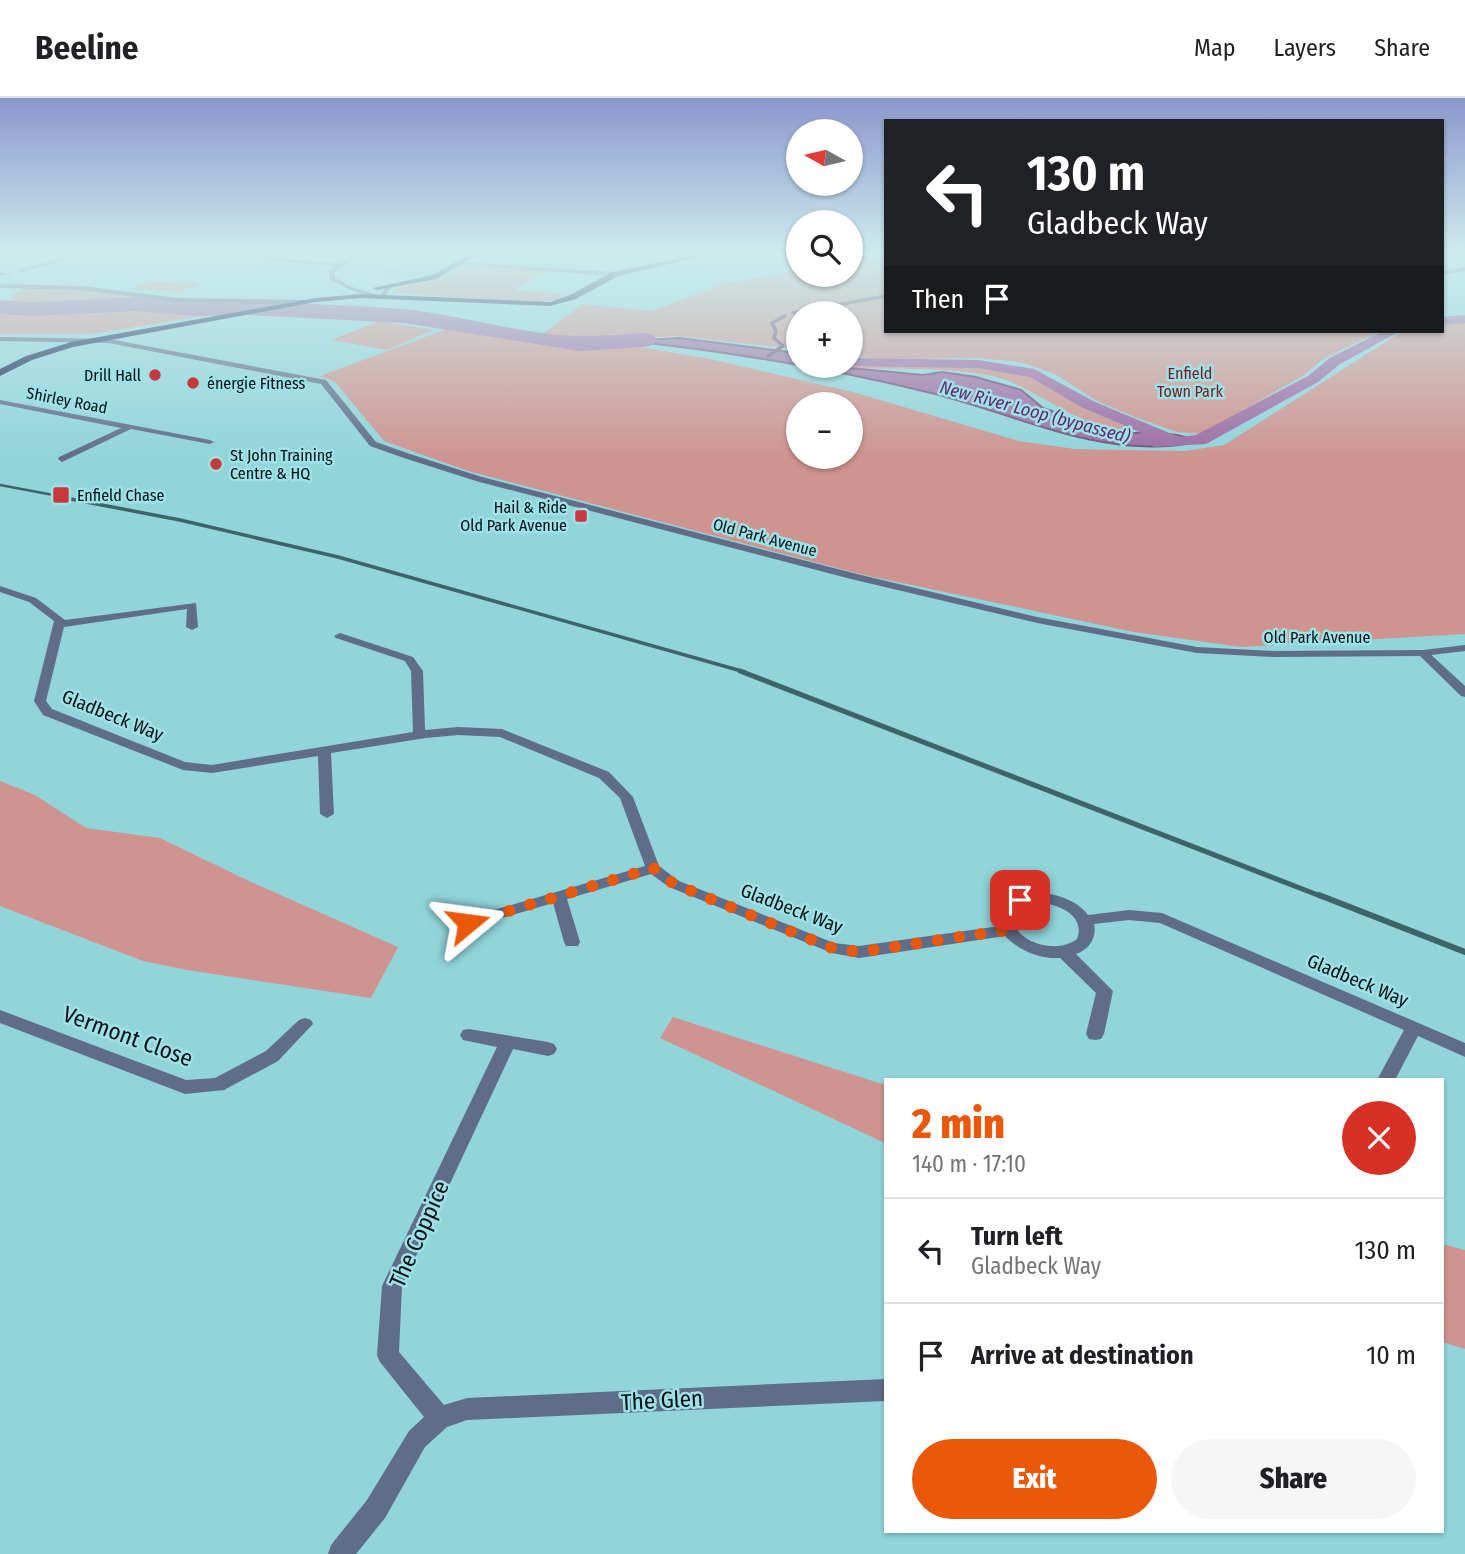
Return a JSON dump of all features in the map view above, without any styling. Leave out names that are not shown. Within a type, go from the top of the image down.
[{"type":"main road","points":[[0,373],[29,358],[94,340],[194,322]]},
{"type":"street","name":"Old Park Avenue","points":[[0,339],[94,340],[323,382],[373,444],[407,456],[479,479],[855,577],[1037,620],[1198,650],[1274,654],[1423,653],[1465,648]]},
{"type":"street","points":[[22,340],[35,348],[29,358]]},
{"type":"street","name":"Shirley Road","points":[[0,402],[210,442]]},
{"type":"street","name":"Shirley Road","points":[[62,459],[130,427]]},
{"type":"street","points":[[0,589],[27,595],[42,603],[60,620],[60,624],[192,605],[192,627]]},
{"type":"street","name":"Gladbeck Way","points":[[60,624],[40,701],[47,712],[183,766],[212,769],[419,734],[458,731],[502,733],[604,775],[626,797],[653,868],[674,884],[832,948],[859,952],[1007,930]]},
{"type":"street","points":[[340,636],[409,659],[416,671],[419,734]]},
{"type":"street","points":[[1423,653],[1465,693]]},
{"type":"street","points":[[324,752],[327,814]]},
{"type":"street","points":[[468,923],[653,868]]},
{"type":"street","points":[[559,897],[572,942]]},
{"type":"street","points":[[1035,897],[1066,903],[1086,920],[1089,929],[1087,939],[1079,947],[1065,953],[1033,949],[1020,943],[1007,930],[1004,920],[1011,906],[1020,900],[1035,897]]},
{"type":"street","name":"Gladbeck Way","points":[[1086,920],[1129,915],[1162,918],[1465,1050]]},
{"type":"street","points":[[1065,953],[1105,991],[1095,1034]]},
{"type":"street","name":"Vermont Close","points":[[0,1016],[185,1087],[218,1085],[272,1056],[305,1024]]},
{"type":"street","name":"Gladbeck Way","points":[[1387,1078],[1414,1027]]},
{"type":"street","points":[[469,1035],[548,1049]]},
{"type":"street","name":"The Coppice","points":[[440,1418],[388,1355],[392,1286],[508,1042]]},
{"type":"street","name":"The Glen","points":[[440,1418],[467,1409],[884,1390]]},
{"type":"street","points":[[340,1554],[376,1509],[417,1439],[440,1418]]},
{"type":"green space","points":[[0,322],[166,322],[91,334],[0,334]]},
{"type":"green space","points":[[377,322],[433,330],[387,350],[331,340]]},
{"type":"green space","name":"Enfield Town Park","points":[[559,322],[786,322],[786,348],[676,336],[602,341],[543,334]]},
{"type":"green space","name":"Enfield Town Park","points":[[863,322],[884,322],[884,333],[1377,333],[1323,359],[1304,375],[1202,434],[1177,432],[1135,417],[1097,401],[1055,374],[1020,362],[978,358],[863,357]]},
{"type":"green space","points":[[1465,322],[1465,634],[1241,647],[1134,632],[860,574],[468,471],[384,441],[335,382],[320,376],[452,327],[546,344],[634,346],[710,359],[853,392],[786,392],[786,469],[863,469],[863,395],[1019,441],[1075,449],[1185,451],[1224,445],[1400,333],[1444,333],[1444,323]]},
{"type":"green space","points":[[863,365],[964,366],[1009,371],[1037,378],[1076,404],[1135,430],[1104,428],[1006,380],[944,370],[863,368]]},
{"type":"green space","points":[[0,781],[35,795],[86,828],[160,838],[251,882],[398,947],[371,998],[143,961],[0,906]]},
{"type":"green space","points":[[673,1017],[884,1085],[884,1143],[660,1038]]},
{"type":"green space","points":[[1444,1245],[1465,1250],[1465,1349],[1444,1343]]},
{"type":"water","points":[[679,338],[786,352],[786,363],[648,343],[645,340]]},
{"type":"water","points":[[863,369],[923,375],[942,372],[976,377],[1021,390],[1043,408],[1101,427],[1126,434],[1144,432],[1177,435],[1200,441],[1165,446],[1131,446],[1097,441],[931,393],[863,377]]},
{"type":"waterway","name":"New River Loop (bypassed)","points":[[438,322],[580,344],[645,340]]},
{"type":"waterway","points":[[768,356],[783,346],[774,338],[774,322]]},
{"type":"waterway","name":"New River Loop (bypassed)","points":[[1177,442],[1200,440],[1313,379],[1335,361],[1389,333]]},
{"type":"waterway","points":[[863,362],[978,364],[1034,373],[1089,405],[1177,442]]},
{"type":"waterway","name":"New River Loop (bypassed)","points":[[1159,443],[1177,442]]},
{"type":"railway","points":[[0,485],[64,497]]},
{"type":"railway","points":[[55,496],[180,520],[338,557],[745,672]]},
{"type":"railway","points":[[740,671],[1323,897]]},
{"type":"railway","points":[[1319,895],[1465,952]]},
{"type":"place","name":"Drill Hall","points":[[155,375]]},
{"type":"place","name":"énergie Fitness","points":[[193,383]]},
{"type":"place","name":"St John Training Centre & HQ","points":[[216,464]]},
{"type":"place","name":"Enfield Chase","points":[[61,495]]},
{"type":"place","name":"Hail & Ride Old Park Avenue","points":[[581,516]]},
{"type":"route","points":[[468,923],[653,868],[674,884],[832,948],[859,952],[1007,930],[1004,920],[1007,911],[1020,900]]}]
